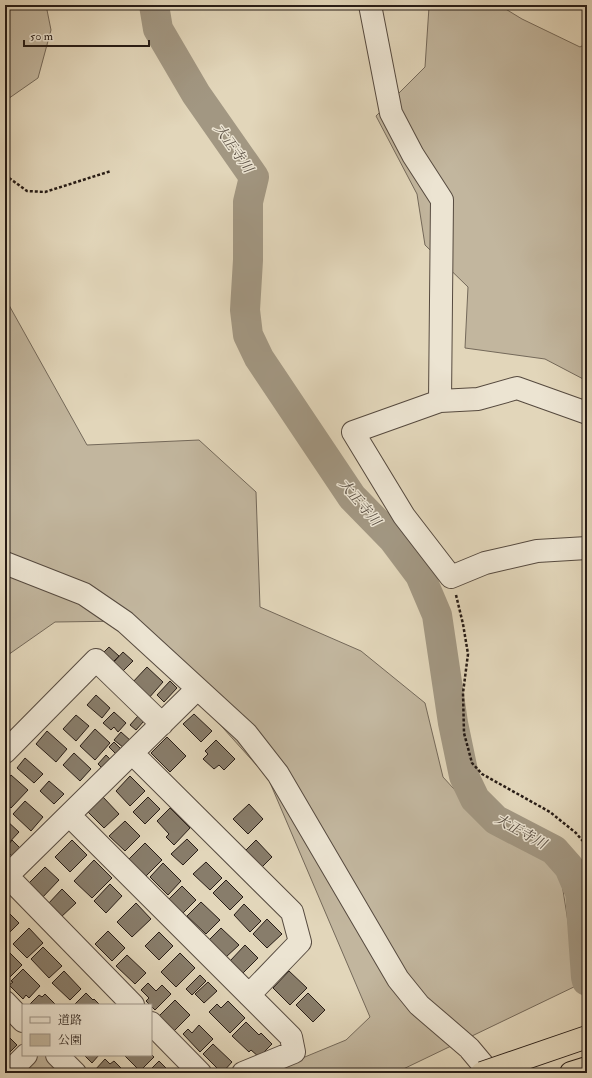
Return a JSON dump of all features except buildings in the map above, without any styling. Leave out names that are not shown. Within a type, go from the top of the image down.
[{"type":"highway","points":[[482,1073],[587,1037]]},
{"type":"highway","points":[[571,1073],[587,1068]]},
{"type":"street","points":[[370,5],[391,113],[413,155],[442,200],[440,401]]},
{"type":"street","points":[[587,413],[517,388],[478,399],[440,401],[353,432],[404,516],[451,577],[485,563],[537,551],[587,548]]},
{"type":"street","points":[[5,563],[84,594],[125,622],[246,733],[278,774],[398,979],[420,1005],[469,1048],[490,1073]]},
{"type":"street","points":[[5,752],[96,660],[162,724]]},
{"type":"street","points":[[133,1004],[6,877],[197,689]]},
{"type":"street","points":[[132,753],[292,912],[300,942],[249,995]]},
{"type":"street","points":[[69,815],[291,1037],[294,1052],[243,1073]]},
{"type":"street","points":[[5,1002],[22,1020]]},
{"type":"street","points":[[152,1024],[200,1073]]},
{"type":"street","points":[[8,1073],[25,1056]]},
{"type":"street","points":[[58,1056],[75,1073]]},
{"type":"path","points":[[5,175],[27,191],[45,192],[111,171]]},
{"type":"path","points":[[451,577],[463,624],[468,654],[463,693],[464,733],[472,763],[482,774],[550,812],[576,833],[587,846]]},
{"type":"green space","points":[[5,5],[46,5],[51,30],[38,78],[5,101]]},
{"type":"green space","points":[[434,5],[499,5],[522,19],[580,47],[587,43],[587,381],[545,359],[465,348],[468,287],[425,245],[417,194],[376,116],[425,67],[429,7]]},
{"type":"green space","points":[[5,298],[87,445],[199,440],[256,492],[260,607],[361,651],[425,703],[443,777],[496,835],[559,865],[578,985],[395,1073],[266,1073],[346,1040],[370,1017],[268,778],[127,621],[55,622],[5,657]]},
{"type":"green space","points":[[35,1056],[48,1056],[65,1073],[18,1073]]},
{"type":"waterway","name":"大正寺川","points":[[154,5],[158,29],[196,94],[254,177],[248,202],[248,260],[245,310],[248,335],[259,358],[352,497],[393,539],[420,575],[437,615],[453,723],[464,776],[475,799],[496,820],[554,850],[569,867],[580,893],[587,981]]}]
